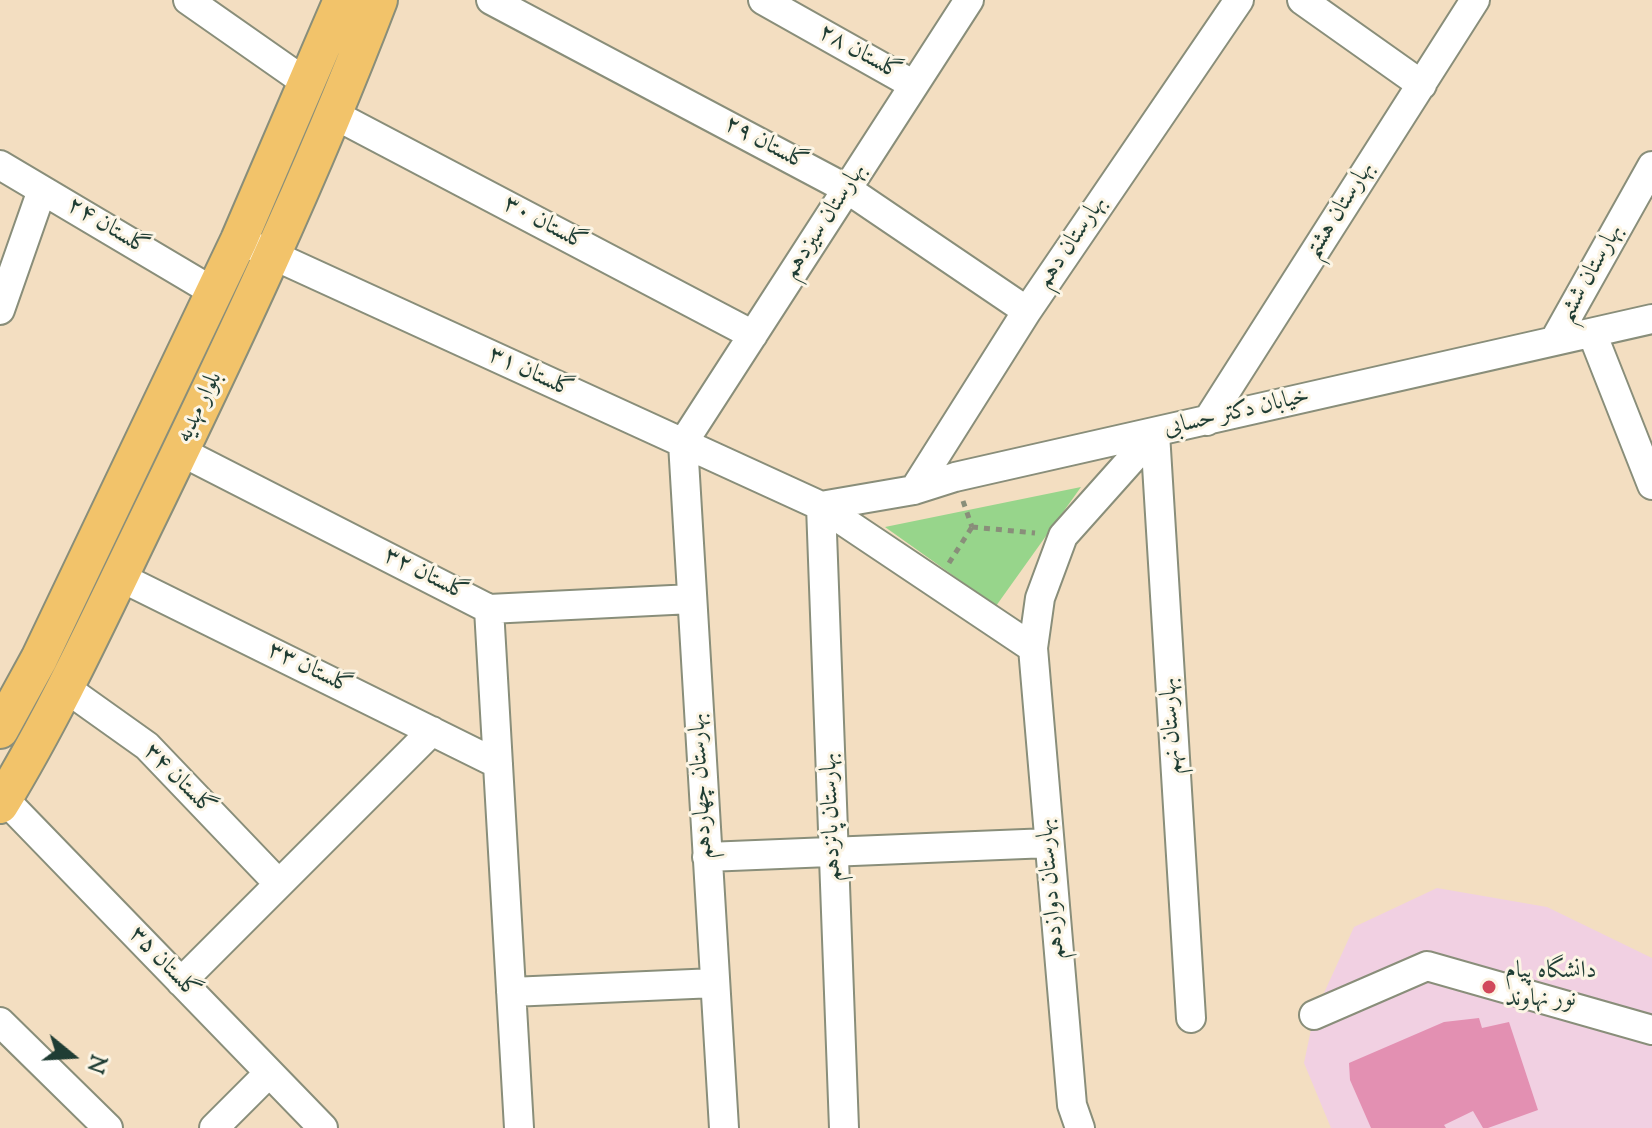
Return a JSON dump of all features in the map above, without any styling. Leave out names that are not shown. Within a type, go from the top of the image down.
[{"type":"main road","name":"بلوار مهدیه","points":[[0,730],[39,659],[239,240],[342,0]]},
{"type":"main road","name":"بلوار مهدیه","points":[[2,802],[67,689],[273,255],[335,115],[379,0]]},
{"type":"street","points":[[188,0],[308,84]]},
{"type":"street","name":"گلستان ۲۹","points":[[491,0],[847,189],[1027,311]]},
{"type":"street","name":"گلستان ۲۸","points":[[763,0],[914,85]]},
{"type":"street","name":"بهارستان سیزدهم","points":[[683,443],[969,0]]},
{"type":"street","name":"بهارستان دهم","points":[[914,490],[1027,311],[1239,0]]},
{"type":"street","points":[[1302,0],[1422,85]]},
{"type":"street","name":"بهارستان هشتم","points":[[1207,421],[1475,0]]},
{"type":"street","name":"گلستان ۳۰","points":[[335,115],[753,335]]},
{"type":"street","name":"گلستان ۲۴","points":[[0,165],[214,292]]},
{"type":"street","name":"بهارستان ششم","points":[[1554,341],[1652,166]]},
{"type":"street","points":[[0,310],[42,190]]},
{"type":"street","name":"گلستان ۳۱","points":[[239,240],[821,506],[1033,648]]},
{"type":"street","name":"خیابان دکتر حسابی","points":[[821,506],[914,490],[955,477],[1652,319]]},
{"type":"street","points":[[1592,333],[1652,485]]},
{"type":"street","points":[[1063,536],[1155,433]]},
{"type":"street","name":"بهارستان نهم","points":[[1155,433],[1191,1018]]},
{"type":"street","name":"بهارستان چهاردهم","points":[[683,443],[724,1128]]},
{"type":"street","name":"گلستان ۳۲","points":[[180,451],[489,609],[692,599]]},
{"type":"street","name":"بهارستان پانزدهم","points":[[821,506],[844,1128]]},
{"type":"street","name":"بهارستان دوازدهم","points":[[1063,536],[1040,598],[1033,648],[1072,1105],[1080,1128]]},
{"type":"street","name":"گلستان ۳۳","points":[[120,577],[498,764]]},
{"type":"street","points":[[489,609],[519,1128]]},
{"type":"street","name":"گلستان ۳۴","points":[[67,689],[147,746],[279,884]]},
{"type":"street","points":[[181,982],[432,731]]},
{"type":"street","name":"گلستان ۳۵","points":[[2,802],[323,1128]]},
{"type":"street","points":[[707,857],[1049,843]]},
{"type":"street","points":[[1314,1015],[1427,966],[1652,1030]]},
{"type":"street","points":[[511,992],[715,983]]},
{"type":"street","points":[[0,1022],[108,1128]]},
{"type":"street","points":[[214,1128],[269,1073]]},
{"type":"path","points":[[936,585],[972,527],[1063,536]]},
{"type":"shaded area","name":"دانشگاه پیام نور نهاوند","points":[[1437,888],[1547,907],[1652,958],[1652,1128],[1331,1128],[1304,1063],[1314,1015],[1354,927]]},
{"type":"green space","points":[[1081,487],[996,606],[885,527]]},
{"type":"building","name":"دانشگاه پیام نور نهاوند","points":[[1479,1018],[1482,1028],[1509,1022],[1538,1110],[1488,1128],[1483,1128],[1473,1111],[1444,1125],[1446,1128],[1371,1128],[1350,1080],[1349,1063],[1444,1022]]},
{"type":"place","name":"دانشگاه پیام نور نهاوند","points":[[1489,987]]}]
